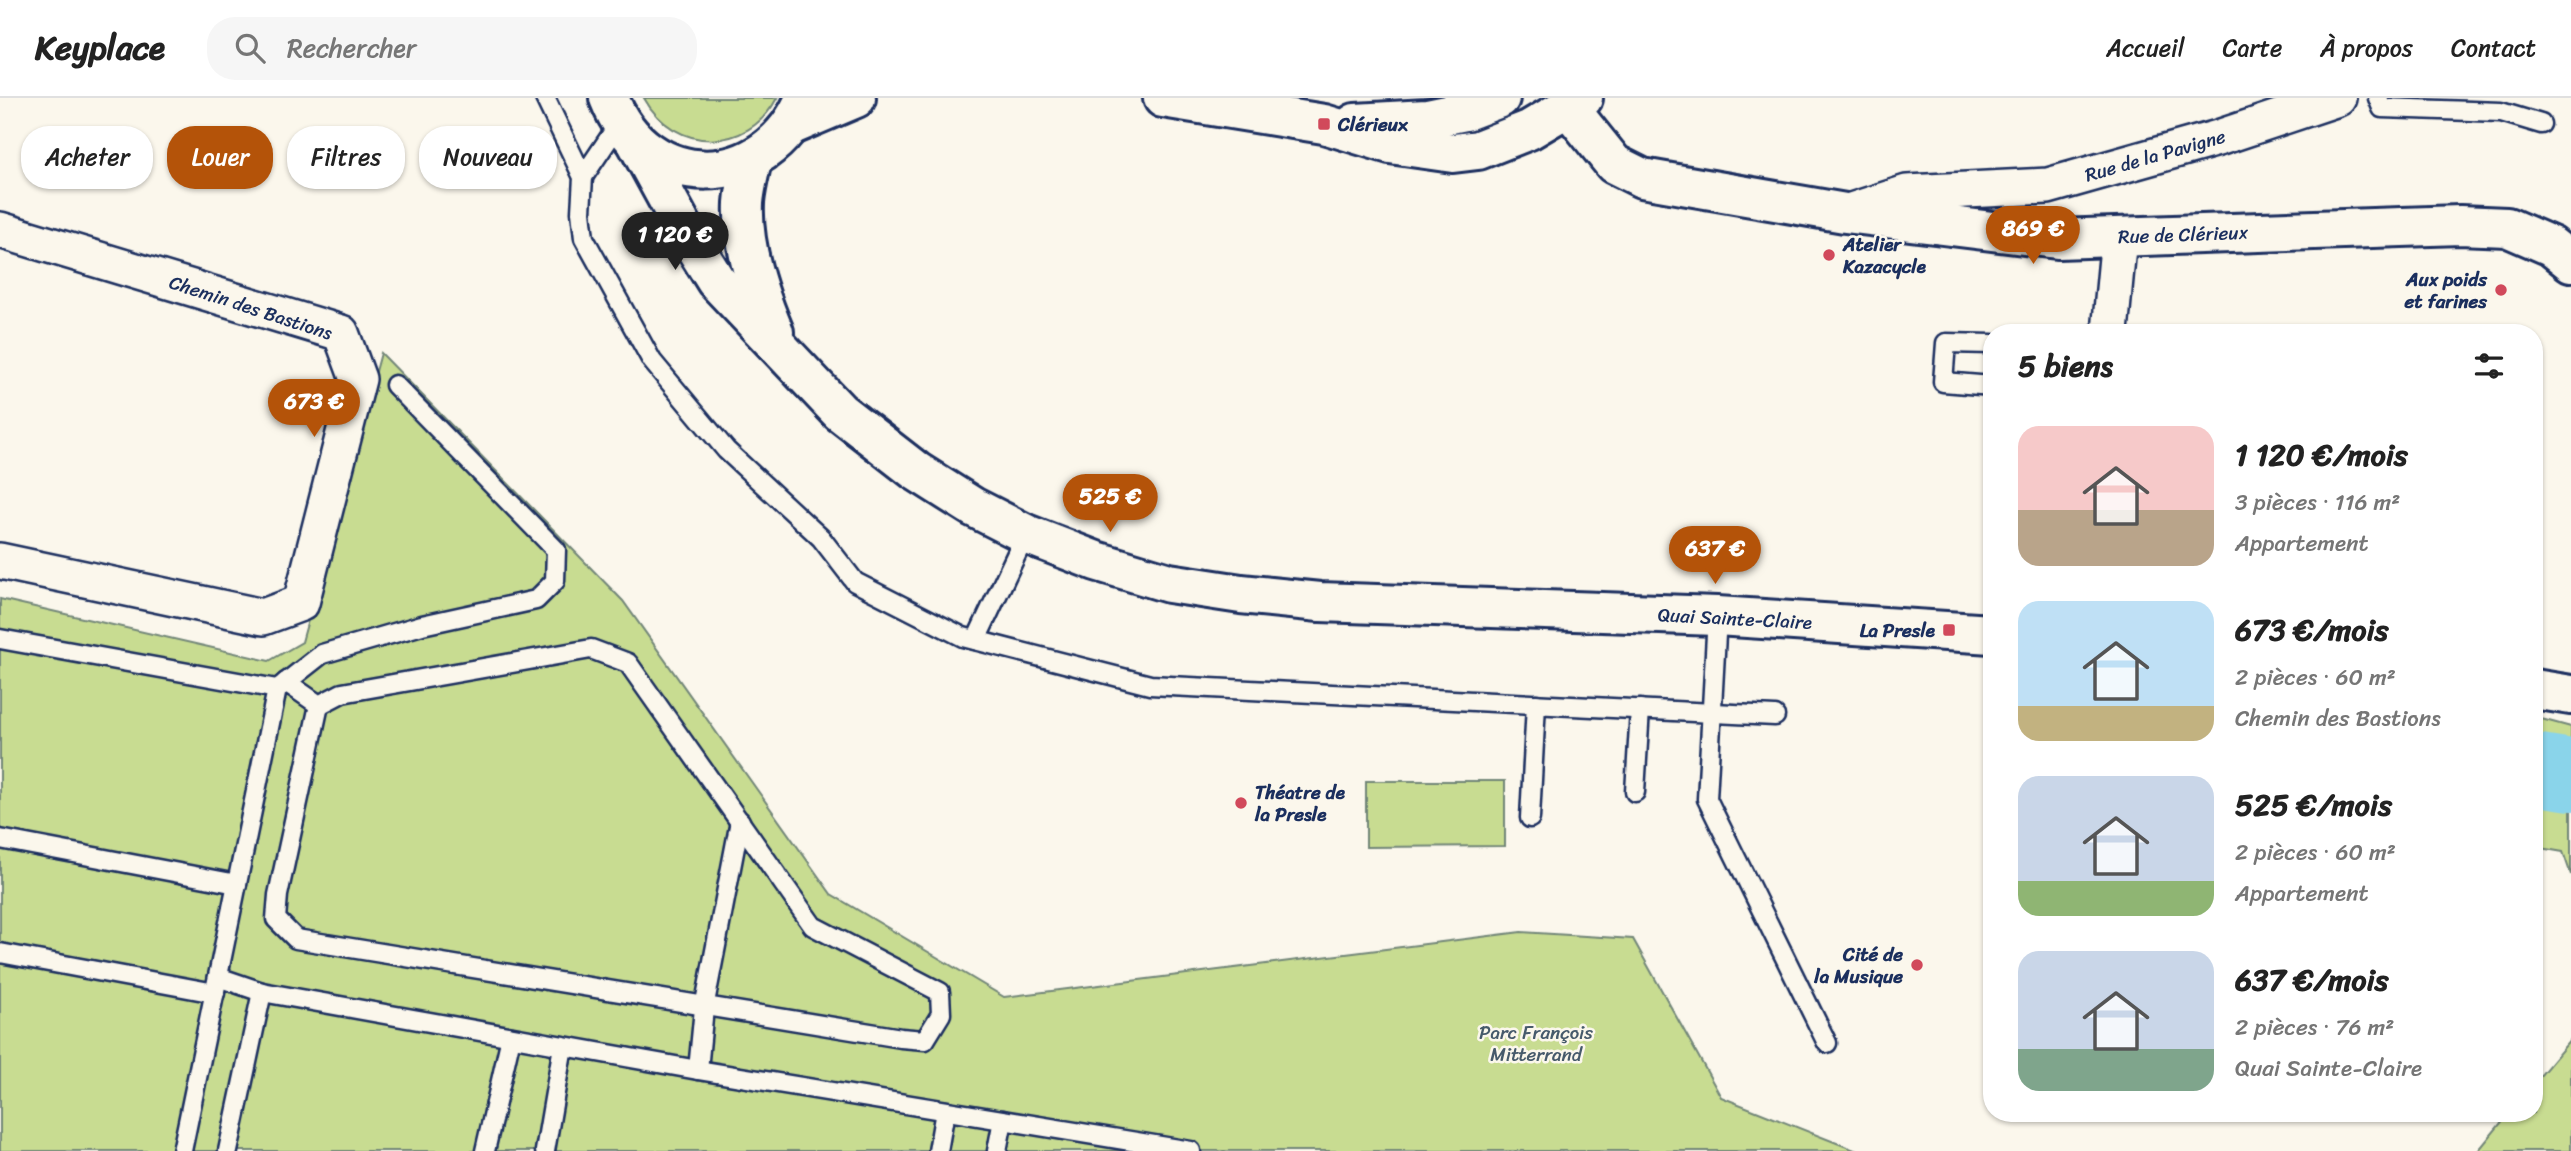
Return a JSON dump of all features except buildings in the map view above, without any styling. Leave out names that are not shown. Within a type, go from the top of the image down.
[{"type":"main road","points":[[622,121],[663,160],[692,169],[723,169],[752,160],[781,139],[799,111],[856,98]]},
{"type":"main road","points":[[1163,98],[1324,124],[1390,144],[1453,153],[1478,150],[1529,130],[1576,103]]},
{"type":"main road","points":[[1324,124],[1426,119],[1465,111],[1500,98]]},
{"type":"main road","name":"Rue de Clérieux","points":[[1576,103],[1614,164],[1642,178],[1845,213],[2057,239],[2460,225],[2507,227],[2551,246],[2571,262]]},
{"type":"main road","name":"Quai Sainte-Claire","points":[[622,121],[716,281],[840,412],[916,471],[973,507],[1026,534],[1097,561],[1169,583],[1320,602],[1717,616],[1983,633]]},
{"type":"main road","points":[[752,160],[744,204],[753,274],[782,350]]},
{"type":"main road","points":[[2543,690],[2571,695]]},
{"type":"street","name":"Rue de la Pavigne","points":[[1845,213],[1908,192],[2048,186],[2218,138],[2338,98]]},
{"type":"street","name":"Chemin des Bastions","points":[[0,230],[341,333],[358,379],[301,603],[263,617],[0,561]]},
{"type":"street","points":[[2111,324],[2119,236]]},
{"type":"lane","points":[[545,98],[583,177]]},
{"type":"lane","points":[[2378,98],[2382,108],[2501,112],[2541,124]]},
{"type":"lane","points":[[622,121],[583,177],[580,203],[584,238],[652,361],[726,450],[821,538],[855,582],[963,637],[1150,685],[1775,716]]},
{"type":"lane","points":[[1983,344],[1946,343],[1943,382],[1983,385]]},
{"type":"lane","points":[[182,1151],[237,884],[282,686],[322,654],[422,625],[536,600],[555,581],[556,550],[395,386]]},
{"type":"lane","points":[[976,640],[1026,534]]},
{"type":"lane","points":[[1717,616],[1707,799],[1828,1043]]},
{"type":"lane","points":[[0,639],[282,686],[319,705]]},
{"type":"lane","points":[[591,649],[628,663],[813,926],[940,992],[941,1014],[925,1040],[901,1038],[704,1008],[296,939],[276,919],[278,895],[319,705],[342,693],[591,649]]},
{"type":"lane","points":[[1530,818],[1536,704]]},
{"type":"lane","points":[[1635,792],[1640,709]]},
{"type":"lane","points":[[698,1070],[704,1008],[740,821]]},
{"type":"lane","points":[[0,839],[237,884]]},
{"type":"lane","points":[[0,953],[262,992],[698,1070],[1191,1151]]},
{"type":"lane","points":[[228,1151],[262,992]]},
{"type":"lane","points":[[485,1151],[511,1037]]},
{"type":"lane","points":[[545,1151],[563,1046]]},
{"type":"lane","points":[[937,1151],[945,1111]]},
{"type":"lane","points":[[997,1151],[1003,1120]]},
{"type":"green space","points":[[644,98],[777,98],[764,116],[748,129],[730,137],[711,140],[692,137],[673,129],[657,116]]},
{"type":"green space","name":"Parc François Mitterrand","points":[[381,353],[623,601],[831,894],[1004,997],[1521,932],[1633,939],[1721,1097],[1857,1151],[0,1151],[0,599],[269,661],[302,642]]},
{"type":"green space","points":[[2543,719],[2571,727],[2571,875],[2563,852],[2543,849]]},
{"type":"green space","points":[[1366,781],[1505,781],[1505,846],[1366,847]]},
{"type":"green space","points":[[2571,1039],[2571,1151],[2478,1151],[2502,1122],[2543,1122],[2543,1072]]},
{"type":"waterway","points":[[2543,770],[2571,775]]},
{"type":"place","name":"Clérieux","points":[[1324,124]]},
{"type":"place","name":"Atelier Kazacycle","points":[[1829,255]]},
{"type":"place","name":"Aux poids et farines","points":[[2501,290]]},
{"type":"place","name":"La Presle","points":[[1949,630]]},
{"type":"place","name":"Théatre de la Presle","points":[[1241,803]]},
{"type":"place","name":"Cité de la Musique","points":[[1917,965]]}]
